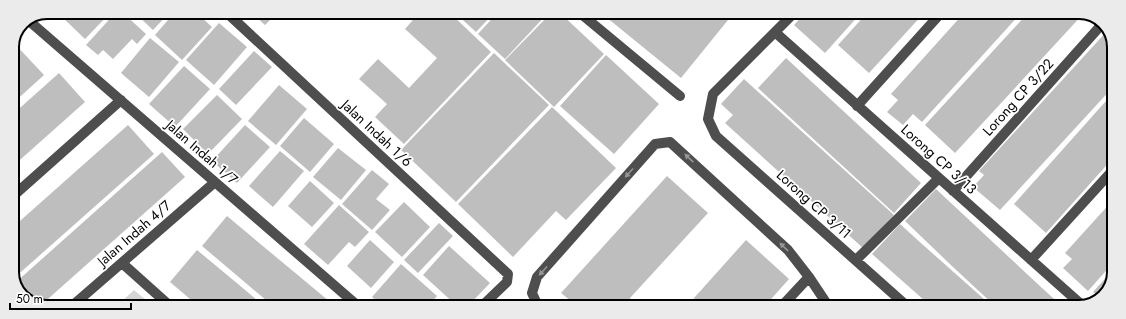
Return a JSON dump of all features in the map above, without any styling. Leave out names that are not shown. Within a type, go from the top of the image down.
[{"type":"street","name":"Jalan Indah 1/6","points":[[234,19],[508,274],[507,282],[488,300]]},
{"type":"street","points":[[587,19],[680,96]]},
{"type":"street","points":[[776,33],[789,19]]},
{"type":"street","points":[[857,106],[936,19]]},
{"type":"street","name":"Jalan Indah 1/7","points":[[32,23],[351,300]]},
{"type":"street","name":"Lorong CP 3/22","points":[[953,191],[1099,28]]},
{"type":"street","name":"Lorong CP 3/13","points":[[776,33],[1076,300]]},
{"type":"street","name":"Lorong CP 3/11","points":[[776,33],[713,94],[708,119],[716,136],[900,300]]},
{"type":"street","points":[[19,191],[121,100]]},
{"type":"street","points":[[535,300],[532,293],[537,277],[655,144],[670,142],[788,250],[824,300]]},
{"type":"street","points":[[1032,260],[1107,177]]},
{"type":"street","points":[[856,260],[939,178]]},
{"type":"street","name":"Jalan Indah 4/7","points":[[79,300],[215,182]]},
{"type":"street","points":[[122,263],[163,300]]},
{"type":"street","points":[[788,300],[809,277]]},
{"type":"shaded area","points":[[134,290],[146,300],[123,300]]},
{"type":"building","points":[[64,19],[104,19],[85,39]]},
{"type":"building","points":[[110,19],[130,19],[146,34],[137,44],[132,39],[113,59],[103,50],[98,55],[86,45]]},
{"type":"building","points":[[141,19],[163,19],[153,30]]},
{"type":"building","points":[[169,19],[203,19],[212,27],[182,60],[155,35]]},
{"type":"building","points":[[259,19],[271,19],[265,25]]},
{"type":"building","points":[[414,19],[456,19],[491,52],[404,144],[375,117],[387,104],[359,79],[378,59],[409,88],[437,58],[405,29]]},
{"type":"building","points":[[462,19],[488,19],[476,32]]},
{"type":"building","points":[[492,19],[542,19],[505,59],[478,34]]},
{"type":"building","points":[[545,19],[566,19],[604,54],[554,107],[505,60]]},
{"type":"building","points":[[608,19],[728,20],[681,78]]},
{"type":"building","points":[[800,19],[856,19],[825,53],[794,25]]},
{"type":"building","points":[[862,19],[918,19],[869,73],[838,45]]},
{"type":"building","points":[[959,19],[1016,19],[922,122],[913,114],[903,125],[887,112],[898,100],[891,94]]},
{"type":"building","points":[[1022,19],[1078,19],[955,153],[925,125]]},
{"type":"building","points":[[219,23],[247,47],[214,85],[186,60]]},
{"type":"building","points":[[1104,34],[1107,45],[1107,94],[1000,210],[973,187],[984,175],[979,171]]},
{"type":"building","points":[[150,38],[179,62],[149,97],[121,73]]},
{"type":"building","points":[[19,48],[44,75],[19,98]]},
{"type":"building","points":[[254,51],[272,67],[236,105],[219,89]]},
{"type":"building","points":[[494,53],[549,105],[456,202],[401,150]]},
{"type":"building","points":[[606,55],[659,104],[614,154],[560,106]]},
{"type":"building","points":[[786,58],[921,183],[894,213],[758,88]]},
{"type":"building","points":[[184,66],[210,89],[175,127],[149,104]]},
{"type":"building","points":[[59,73],[85,102],[19,161],[19,109]]},
{"type":"building","points":[[744,79],[894,215],[864,249],[725,123],[733,115],[721,104]]},
{"type":"building","points":[[279,85],[307,109],[276,145],[248,121]]},
{"type":"building","points":[[217,95],[242,119],[208,154],[183,129]]},
{"type":"building","points":[[1107,100],[1107,165],[1046,233],[1014,204]]},
{"type":"building","points":[[552,107],[616,168],[566,220],[556,211],[513,257],[458,204]]},
{"type":"building","points":[[304,118],[334,144],[310,172],[280,146]]},
{"type":"building","points":[[128,125],[154,154],[19,274],[19,222]]},
{"type":"building","points":[[245,125],[270,147],[237,183],[212,161]]},
{"type":"building","points":[[338,148],[366,170],[341,200],[313,177]]},
{"type":"building","points":[[280,151],[304,171],[273,207],[249,186]]},
{"type":"building","points":[[162,152],[185,177],[47,300],[31,295],[21,283],[20,278]]},
{"type":"building","points":[[372,170],[389,184],[376,199],[390,210],[372,230],[342,204]]},
{"type":"building","points":[[667,176],[708,213],[630,298],[632,300],[570,300],[561,293]]},
{"type":"building","points":[[310,181],[334,203],[312,227],[288,206]]},
{"type":"building","points":[[936,189],[1055,300],[988,300],[905,221]]},
{"type":"building","points":[[404,202],[430,227],[402,257],[375,232]]},
{"type":"building","points":[[339,205],[369,232],[355,247],[349,242],[328,265],[304,244]]},
{"type":"building","points":[[1107,207],[1107,270],[1088,291],[1063,268],[1072,259],[1065,253]]},
{"type":"building","points":[[227,216],[328,300],[266,300],[202,246]]},
{"type":"building","points":[[439,223],[453,236],[418,273],[404,260]]},
{"type":"building","points":[[900,224],[985,300],[924,300],[872,254]]},
{"type":"building","points":[[370,240],[394,262],[371,288],[347,266]]},
{"type":"building","points":[[746,240],[789,279],[770,300],[692,300]]},
{"type":"building","points":[[449,246],[490,283],[474,300],[450,300],[423,275]]},
{"type":"building","points":[[197,250],[257,300],[191,300],[170,282]]},
{"type":"building","points":[[401,264],[437,296],[433,300],[375,300],[372,297]]},
{"type":"building","points":[[1106,277],[1102,288],[1096,294],[1093,292]]}]
